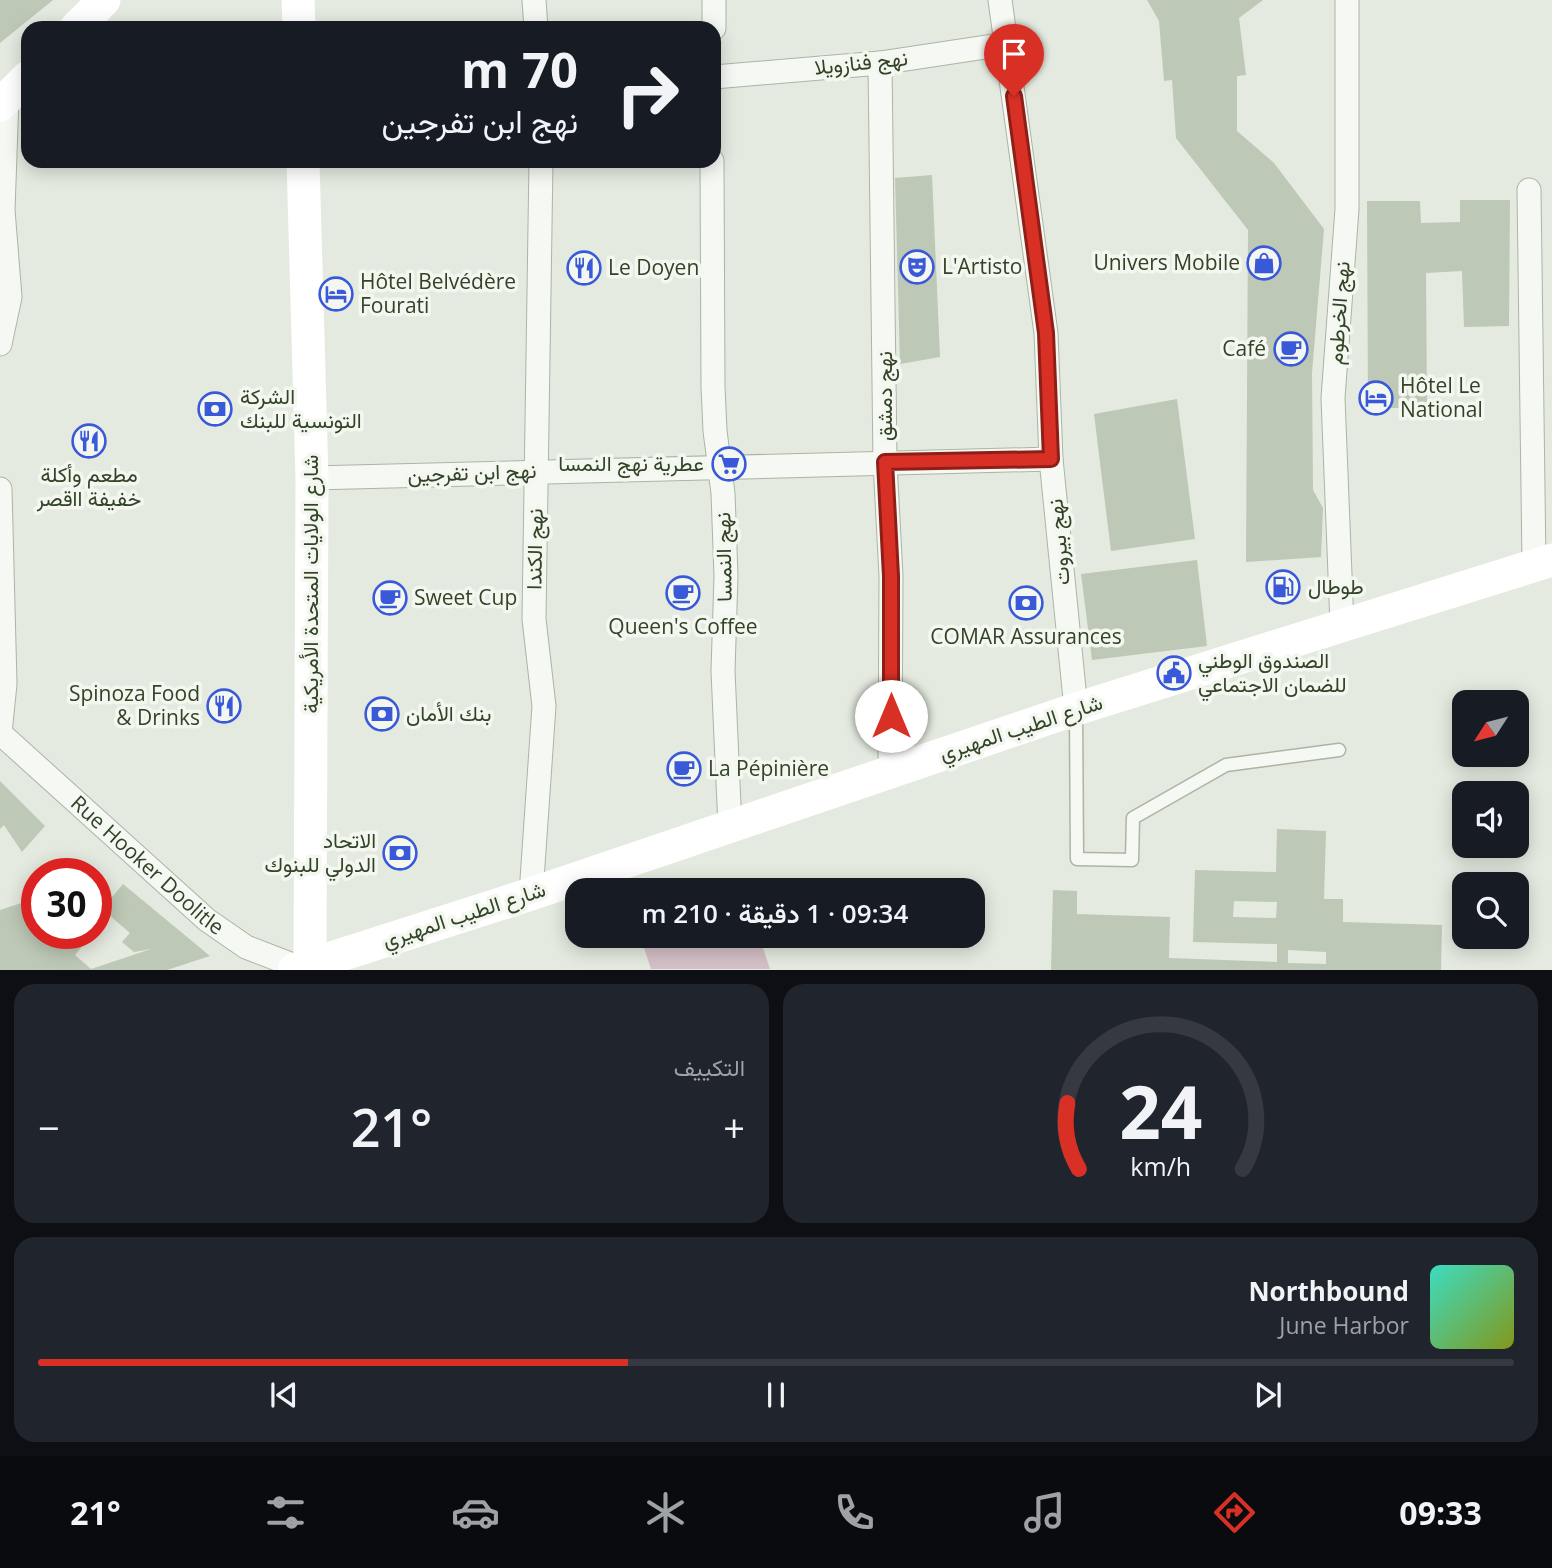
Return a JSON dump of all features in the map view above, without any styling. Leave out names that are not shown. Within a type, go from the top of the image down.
[{"type":"main road","points":[[83,21],[103,0]]},
{"type":"main road","points":[[298,0],[299,21]]},
{"type":"main road","name":"شارع الولايات المتحدة الأمريكية","points":[[302,967],[312,478],[303,168]]},
{"type":"main road","name":"شارع الطيب المهيري","points":[[302,967],[531,894],[1076,709],[1543,562]]},
{"type":"street","points":[[534,0],[536,21]]},
{"type":"street","points":[[714,0],[714,21]]},
{"type":"street","name":"نهج بيروت","points":[[1000,0],[1046,333],[1051,459],[1076,709]]},
{"type":"street","name":"نهج الخرطوم","points":[[1342,625],[1333,398],[1347,209],[1347,0]]},
{"type":"street","name":"نهج فنازويلا","points":[[721,76],[880,63],[1006,44]]},
{"type":"street","name":"نهج دمشق","points":[[880,63],[885,462],[891,576],[891,772]]},
{"type":"street","points":[[0,344],[10,297],[3,210],[12,93]]},
{"type":"street","name":"نهج الكندا","points":[[531,894],[544,706],[534,619],[541,168]]},
{"type":"street","name":"نهج النمسا","points":[[712,168],[713,387],[718,468],[723,493],[723,671],[730,827]]},
{"type":"street","points":[[1529,190],[1543,562]]},
{"type":"street","name":"نهج ابن تفرجين","points":[[312,478],[1051,459]]},
{"type":"street","points":[[0,489],[5,684],[0,733]]},
{"type":"street","name":"Rue Hooker Doolitle","points":[[0,733],[207,920],[246,947],[302,967]]},
{"type":"lane","points":[[1076,709],[1079,745],[1077,859],[1132,860],[1133,818],[1226,765],[1339,750]]},
{"type":"shaded area","points":[[644,948],[763,948],[770,969],[651,969]]},
{"type":"building","points":[[0,0],[53,0],[27,21],[21,21],[21,26],[0,43]]},
{"type":"building","points":[[1147,0],[1263,0],[1239,18],[1246,75],[1237,76],[1237,131],[1274,163],[1324,229],[1312,373],[1313,490],[1323,508],[1321,557],[1246,562],[1248,230],[1176,138],[1172,80],[1164,81],[1159,21]]},
{"type":"building","name":"L'Artisto","points":[[932,175],[940,357],[900,364],[895,178]]},
{"type":"building","points":[[1460,200],[1510,200],[1509,326],[1464,327],[1462,271],[1426,273],[1427,408],[1368,408],[1367,201],[1420,201],[1421,223],[1460,222]]},
{"type":"building","points":[[1177,399],[1195,539],[1111,551],[1094,414]]},
{"type":"building","points":[[1197,560],[1207,646],[1092,660],[1081,574]]},
{"type":"building","points":[[0,781],[45,826],[22,852],[4,825],[0,829]]},
{"type":"building","points":[[1277,829],[1326,831],[1324,899],[1343,899],[1343,922],[1442,925],[1441,970],[1051,970],[1053,890],[1077,891],[1077,914],[1170,917],[1169,958],[1277,962],[1277,944],[1193,942],[1195,870],[1276,872]],"holes":[[[1234,901],[1277,902],[1276,918],[1233,917]],[[1288,950],[1326,952],[1326,964],[1288,963]]]},
{"type":"building","points":[[123,884],[210,956],[167,970],[0,970],[0,910],[21,903],[21,949],[80,949],[75,955],[91,969],[151,949],[134,952],[122,942],[130,933],[112,918],[112,897]]},
{"type":"place","name":"Univers Mobile","points":[[1264,263]]},
{"type":"place","name":"L'Artisto","points":[[917,267]]},
{"type":"place","name":"Le Doyen","points":[[584,268]]},
{"type":"place","name":"Hôtel Belvédère Fourati","points":[[336,294]]},
{"type":"place","name":"Café","points":[[1291,349]]},
{"type":"place","name":"Hôtel Le National","points":[[1376,398]]},
{"type":"place","name":"الشركة التونسية للبنك","points":[[215,409]]},
{"type":"place","name":"مطعم وأكلة خفيفة ااقصر","points":[[89,441]]},
{"type":"place","name":"عطرية نهج النمسا","points":[[729,464]]},
{"type":"place","name":"طوطال","points":[[1283,587]]},
{"type":"place","name":"Queen's Coffee","points":[[683,593]]},
{"type":"place","name":"Sweet Cup","points":[[390,598]]},
{"type":"place","name":"COMAR Assurances","points":[[1026,603]]},
{"type":"place","name":"الصندوق الوطني للضمان الاجتماعي","points":[[1174,673]]},
{"type":"place","name":"Spinoza Food & Drinks","points":[[224,706]]},
{"type":"place","name":"بنك الأمان","points":[[382,714]]},
{"type":"place","name":"La Pépinière","points":[[684,769]]},
{"type":"place","name":"الاتحاد الدولي للبنوك","points":[[400,853]]},
{"type":"route","points":[[891,716],[891,576],[885,462],[1051,459],[1046,333],[1014,96]]}]
